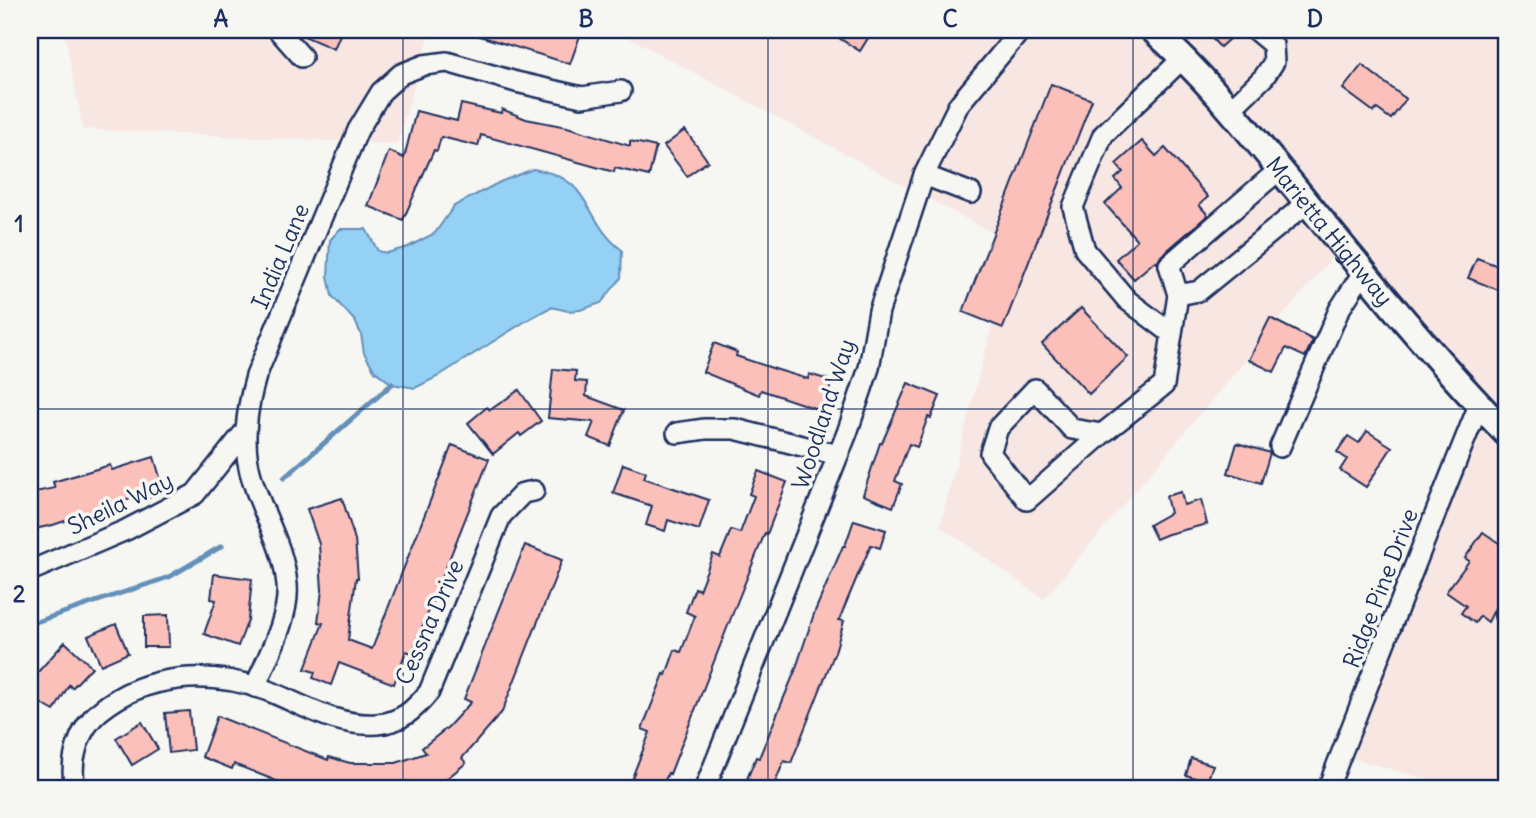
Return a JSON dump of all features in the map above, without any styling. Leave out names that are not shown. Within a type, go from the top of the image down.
[{"type":"main road","name":"Marietta Highway","points":[[1153,30],[1230,110],[1364,271],[1506,433]]},
{"type":"street","points":[[278,30],[302,57]]},
{"type":"street","name":"Woodland Way","points":[[705,788],[838,455],[869,368],[879,311],[924,175],[959,104],[1021,30]]},
{"type":"street","points":[[1230,110],[1264,77],[1274,62],[1273,45],[1255,30]]},
{"type":"street","points":[[1172,334],[1128,300],[1085,250],[1073,207],[1103,135],[1182,59]]},
{"type":"street","name":"India Lane","points":[[255,687],[281,625],[287,587],[279,544],[252,482],[247,453],[246,410],[256,376],[358,130],[380,92],[401,74],[424,65],[447,62],[582,97],[621,91]]},
{"type":"street","points":[[1102,434],[1072,429],[1035,389],[998,428],[990,453],[1027,500],[1164,384],[1178,295],[1169,265],[1280,169]]},
{"type":"street","points":[[924,175],[971,192]]},
{"type":"street","points":[[1178,295],[1199,291],[1307,202]]},
{"type":"street","points":[[1280,447],[1339,310],[1364,271]]},
{"type":"street","name":"Ridge Pine Drive","points":[[1328,788],[1479,405]]},
{"type":"street","points":[[677,433],[735,429],[838,455]]},
{"type":"street","name":"Sheila Way","points":[[30,571],[126,530],[195,494],[246,430]]},
{"type":"street","name":"Cessna Drive","points":[[75,788],[71,771],[79,740],[90,719],[114,699],[142,686],[173,678],[231,680],[255,687],[325,717],[348,721],[379,724],[409,715],[429,692],[501,516],[523,492],[534,491]]},
{"type":"shaded area","points":[[64,30],[431,30],[397,144],[83,129]]},
{"type":"shaded area","points":[[615,30],[1506,30],[1506,788],[1458,788],[1344,756],[1482,404],[1346,241],[1044,599],[940,526],[1013,244]]},
{"type":"water","points":[[533,169],[553,174],[577,190],[609,238],[622,250],[621,278],[601,303],[568,311],[551,307],[415,388],[392,384],[375,371],[364,353],[361,334],[355,321],[332,296],[328,276],[330,240],[340,229],[366,229],[378,251],[387,253],[408,247],[435,233],[454,206],[500,182]]},
{"type":"building","points":[[294,30],[342,30],[334,49]]},
{"type":"building","points":[[470,30],[582,30],[570,64],[470,33]]},
{"type":"building","points":[[826,30],[873,30],[860,51]]},
{"type":"building","points":[[1204,30],[1239,30],[1220,47]]},
{"type":"building","points":[[1362,65],[1406,99],[1391,119],[1377,109],[1374,112],[1343,89]]},
{"type":"building","points":[[1051,84],[1092,100],[1003,328],[963,312]]},
{"type":"building","points":[[461,104],[501,113],[502,109],[526,119],[567,127],[630,146],[630,141],[656,147],[649,176],[615,168],[614,172],[481,135],[478,146],[441,137],[437,151],[434,150],[403,220],[368,206],[389,151],[404,158],[416,111],[457,121]]},
{"type":"building","points":[[685,130],[708,161],[687,176],[664,146]]},
{"type":"building","points":[[1142,141],[1156,156],[1165,148],[1208,197],[1199,205],[1208,215],[1161,256],[1157,263],[1155,261],[1134,279],[1116,259],[1137,240],[1105,204],[1122,188],[1115,179],[1123,172],[1116,164]]},
{"type":"building","points":[[1477,258],[1506,269],[1506,293],[1468,278]]},
{"type":"building","points":[[1081,308],[1128,357],[1089,394],[1042,344]]},
{"type":"building","points":[[1270,318],[1313,340],[1305,357],[1286,348],[1274,372],[1249,360]]},
{"type":"building","points":[[714,343],[737,352],[736,356],[778,370],[808,379],[809,374],[832,381],[823,411],[761,390],[759,395],[703,372]]},
{"type":"building","points":[[553,369],[576,371],[575,381],[587,382],[586,396],[624,410],[610,446],[588,437],[594,422],[548,418]]},
{"type":"building","points":[[908,383],[940,396],[931,418],[928,417],[917,447],[909,444],[895,481],[902,484],[893,507],[863,495],[880,443]]},
{"type":"building","points":[[519,390],[541,421],[521,436],[519,433],[493,454],[468,423],[487,407],[490,410]]},
{"type":"building","points":[[1367,431],[1392,447],[1366,487],[1340,470],[1347,459],[1337,452],[1348,436],[1359,443]]},
{"type":"building","points":[[1237,443],[1270,453],[1261,483],[1228,473]]},
{"type":"building","points":[[452,445],[489,459],[412,653],[406,651],[394,684],[339,663],[331,685],[313,678],[315,672],[305,669],[323,623],[318,622],[322,590],[319,544],[307,509],[342,498],[355,540],[358,578],[348,640],[372,649]]},
{"type":"building","points":[[154,457],[163,487],[149,491],[151,497],[135,502],[133,498],[30,530],[30,493],[55,488],[53,482],[110,465],[112,470]]},
{"type":"building","points":[[623,464],[646,472],[644,478],[709,500],[699,530],[668,520],[665,531],[646,525],[652,506],[613,493]]},
{"type":"building","points":[[758,471],[787,482],[670,774],[668,773],[662,788],[628,788],[650,732],[642,729],[675,650],[681,652],[695,616],[686,612],[695,588],[699,590],[713,554],[720,557],[731,530],[740,533],[754,496],[749,494]]},
{"type":"building","points":[[1181,492],[1184,505],[1201,500],[1207,524],[1156,539],[1149,525],[1170,513],[1166,496]]},
{"type":"building","points":[[854,520],[886,530],[880,548],[871,545],[839,620],[844,621],[835,652],[791,763],[784,761],[773,788],[746,788],[750,780],[747,779],[756,757],[759,758],[795,671],[815,611]]},
{"type":"building","points":[[1483,532],[1506,548],[1506,596],[1495,608],[1488,622],[1480,616],[1475,623],[1461,613],[1466,606],[1446,592],[1469,561],[1465,558]]},
{"type":"building","points":[[525,545],[562,560],[502,712],[462,758],[466,763],[435,788],[294,788],[234,764],[232,769],[202,757],[217,716],[328,760],[329,757],[350,763],[396,763],[426,753],[422,748],[448,727],[471,702],[464,699]]},
{"type":"building","points":[[214,574],[252,579],[248,620],[238,646],[204,634],[216,600],[211,599]]},
{"type":"building","points":[[168,615],[169,647],[144,647],[144,616]]},
{"type":"building","points":[[116,624],[128,653],[101,665],[88,636]]},
{"type":"building","points":[[65,642],[92,667],[72,688],[69,685],[54,711],[30,697],[30,669],[37,673]]},
{"type":"building","points":[[189,711],[193,750],[169,753],[165,713]]},
{"type":"building","points":[[142,722],[158,749],[132,765],[116,738]]},
{"type":"building","points":[[1191,758],[1213,765],[1207,782],[1186,775]]},
{"type":"waterway","points":[[284,478],[392,384]]},
{"type":"waterway","points":[[30,624],[169,577],[222,546]]}]
